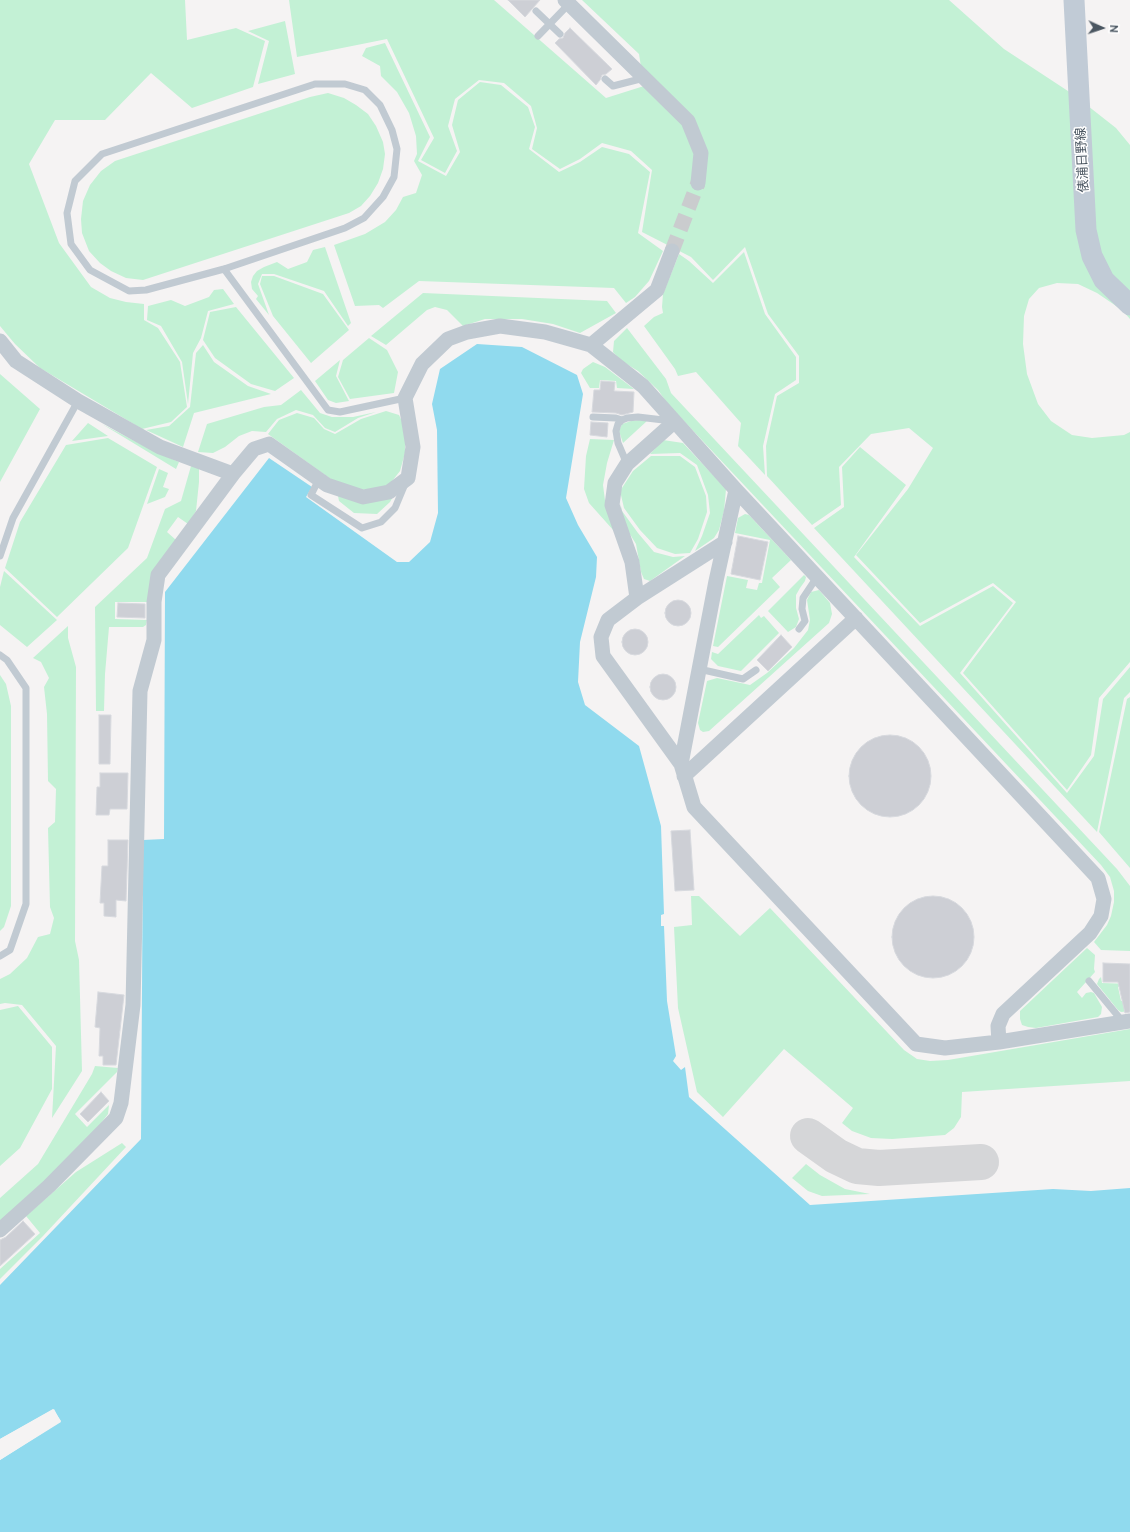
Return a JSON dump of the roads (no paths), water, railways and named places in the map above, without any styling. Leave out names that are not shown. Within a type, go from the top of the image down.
[{"type":"main road","name":"俵浦日野線","points":[[1074,0],[1086,230],[1092,256],[1104,280],[1130,305]]},
{"type":"street","points":[[567,2],[688,121],[701,153],[698,183]]},
{"type":"street","points":[[590,345],[657,290],[672,251]]},
{"type":"street","points":[[0,1230],[49,1186],[116,1118],[121,1103],[133,1005],[140,691],[154,640],[154,602],[158,576],[233,474],[254,449],[269,444],[327,485],[363,497],[389,492],[408,478],[413,447],[405,398],[422,364],[448,339],[467,332],[500,326],[545,332],[590,345],[643,386],[736,490],[1098,878],[1104,899],[1101,916],[1090,933],[1003,1014],[998,1026],[999,1042]]},
{"type":"street","points":[[0,341],[16,361],[78,401],[160,447],[233,474]]},
{"type":"street","points":[[637,598],[632,562],[612,505],[615,483],[627,464],[674,422]]},
{"type":"street","points":[[682,770],[699,669],[736,490]]},
{"type":"street","points":[[725,542],[637,598],[608,620],[601,637],[603,656],[682,770],[694,807],[916,1044],[945,1048],[999,1042],[1126,1022]]},
{"type":"street","points":[[682,770],[856,618]]},
{"type":"lane","points":[[538,36],[550,24],[567,2]]},
{"type":"lane","points":[[536,11],[560,34]]},
{"type":"lane","points":[[605,79],[613,86],[644,78]]},
{"type":"lane","points":[[315,84],[345,84],[365,90],[380,105],[392,130],[397,149],[394,176],[383,197],[364,218],[345,228],[224,269],[146,290],[129,291],[90,270],[71,244],[67,213],[75,181],[102,154],[315,84]]},
{"type":"lane","points":[[224,269],[328,410],[340,412],[405,398]]},
{"type":"lane","points":[[0,556],[13,518],[78,401]]},
{"type":"lane","points":[[593,417],[616,418],[622,420],[638,417],[651,417],[674,422]]},
{"type":"lane","points":[[622,420],[618,424],[616,431],[618,443],[627,464]]},
{"type":"lane","points":[[319,479],[311,495],[362,528],[381,522],[395,508],[408,478]]},
{"type":"lane","points":[[799,629],[804,621],[802,609],[803,598],[817,577]]},
{"type":"lane","points":[[0,655],[7,660],[26,688],[26,904],[10,950],[0,956]]},
{"type":"lane","points":[[699,669],[743,679],[756,670]]},
{"type":"lane","points":[[1089,981],[1126,1022]]},
{"type":"water","points":[[477,344],[522,347],[577,375],[583,394],[566,498],[578,525],[597,557],[596,577],[580,642],[578,682],[585,705],[639,746],[661,826],[664,914],[661,915],[661,926],[664,926],[667,1001],[676,1056],[673,1061],[681,1070],[685,1067],[689,1097],[810,1205],[1053,1189],[1091,1191],[1130,1188],[1130,1532],[0,1532],[0,1460],[61,1421],[53,1409],[0,1439],[0,1285],[141,1139],[143,840],[164,839],[165,592],[269,458],[312,487],[306,497],[397,562],[409,562],[430,542],[438,513],[437,430],[432,404],[440,369]]},
{"type":"tunnel","points":[[672,251],[698,183]]}]
